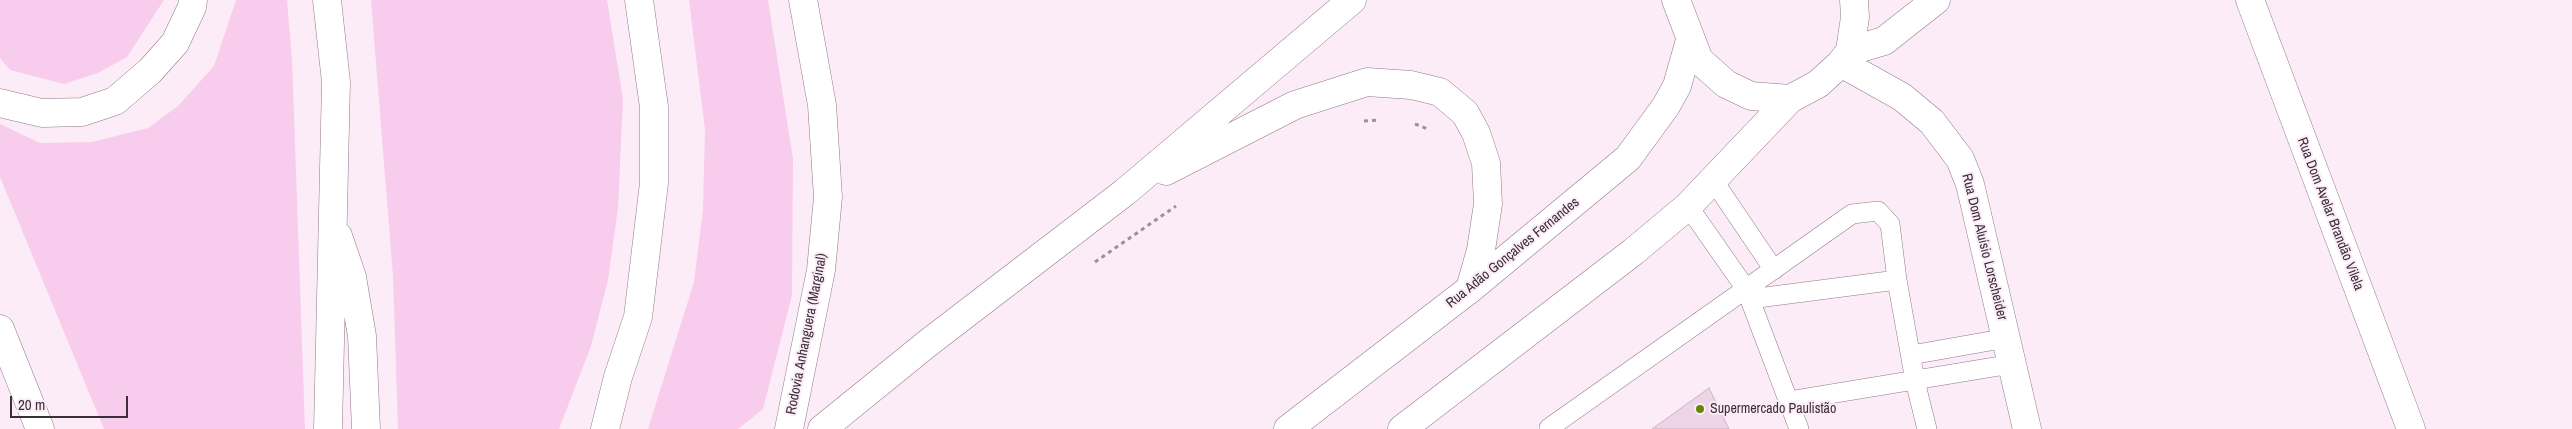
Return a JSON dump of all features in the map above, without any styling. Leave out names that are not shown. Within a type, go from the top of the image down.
[{"type":"main road","points":[[0,103],[42,113],[82,112],[116,101],[150,71],[175,43],[192,8],[193,0]]},
{"type":"main road","points":[[327,0],[336,82],[328,429]]},
{"type":"main road","points":[[605,429],[618,377],[638,317],[654,183],[654,107],[639,0]]},
{"type":"main road","name":"Rodovia Anhanguera (Marginal)","points":[[788,429],[821,270],[828,197],[822,105],[803,0]]},
{"type":"main road","points":[[822,429],[928,343],[1125,192],[1352,0]]},
{"type":"main road","points":[[1676,0],[1699,60],[1726,84],[1751,96],[1790,99]]},
{"type":"main road","points":[[1846,57],[1855,17],[1854,0]]},
{"type":"main road","points":[[1402,429],[1633,252],[1688,206],[1790,99],[1818,84],[1846,57],[1884,41],[1936,0]]},
{"type":"main road","name":"Rua Dom Avelar Brandão Vilela","points":[[2250,0],[2411,429]]},
{"type":"main road","name":"Rua Adão Gonçalves Fernandes","points":[[1288,429],[1470,288],[1628,158],[1666,106],[1677,86],[1690,40]]},
{"type":"main road","name":"Rua Dom Aluísio Lorscheider","points":[[1846,57],[1902,97],[1932,122],[1960,159],[1970,184],[2027,429]]},
{"type":"main road","points":[[1125,192],[1295,105],[1367,82],[1411,85],[1440,92],[1465,113],[1476,132],[1486,163],[1488,204],[1481,250],[1470,288]]},
{"type":"main road","points":[[332,216],[352,277],[362,336],[366,429]]},
{"type":"main road","points":[[0,329],[40,429]]},
{"type":"lane","points":[[1713,180],[1774,270]]},
{"type":"lane","points":[[1688,206],[1748,294],[1799,429]]},
{"type":"lane","points":[[1548,428],[1748,294],[1774,270],[1852,214],[1878,211],[1890,224],[1897,280],[1915,381],[1927,429]]},
{"type":"lane","points":[[1748,294],[1897,280]]},
{"type":"lane","points":[[1911,355],[2007,338]]},
{"type":"lane","points":[[1788,401],[2012,364]]},
{"type":"path","points":[[1355,122],[1382,120]]},
{"type":"path","points":[[1407,121],[1430,130]]},
{"type":"path","points":[[1090,265],[1181,202]]},
{"type":"shaded area","points":[[0,0],[164,0],[127,57],[98,73],[64,84],[10,70],[0,58]]},
{"type":"shaded area","points":[[236,0],[287,0],[292,59],[305,429],[104,429],[0,177],[0,124],[40,143],[92,142],[148,128],[178,106],[214,66]]},
{"type":"shaded area","points":[[371,0],[607,0],[623,99],[618,208],[608,280],[591,346],[559,429],[398,429],[393,276]]},
{"type":"shaded area","points":[[689,0],[768,0],[793,159],[792,295],[763,409],[738,429],[648,429],[694,282],[703,210],[705,130]]},
{"type":"building","name":"Supermercado Paulistão","points":[[1709,388],[1729,429],[1652,429]]},
{"type":"place","name":"Supermercado Paulistão","points":[[1700,409]]}]
